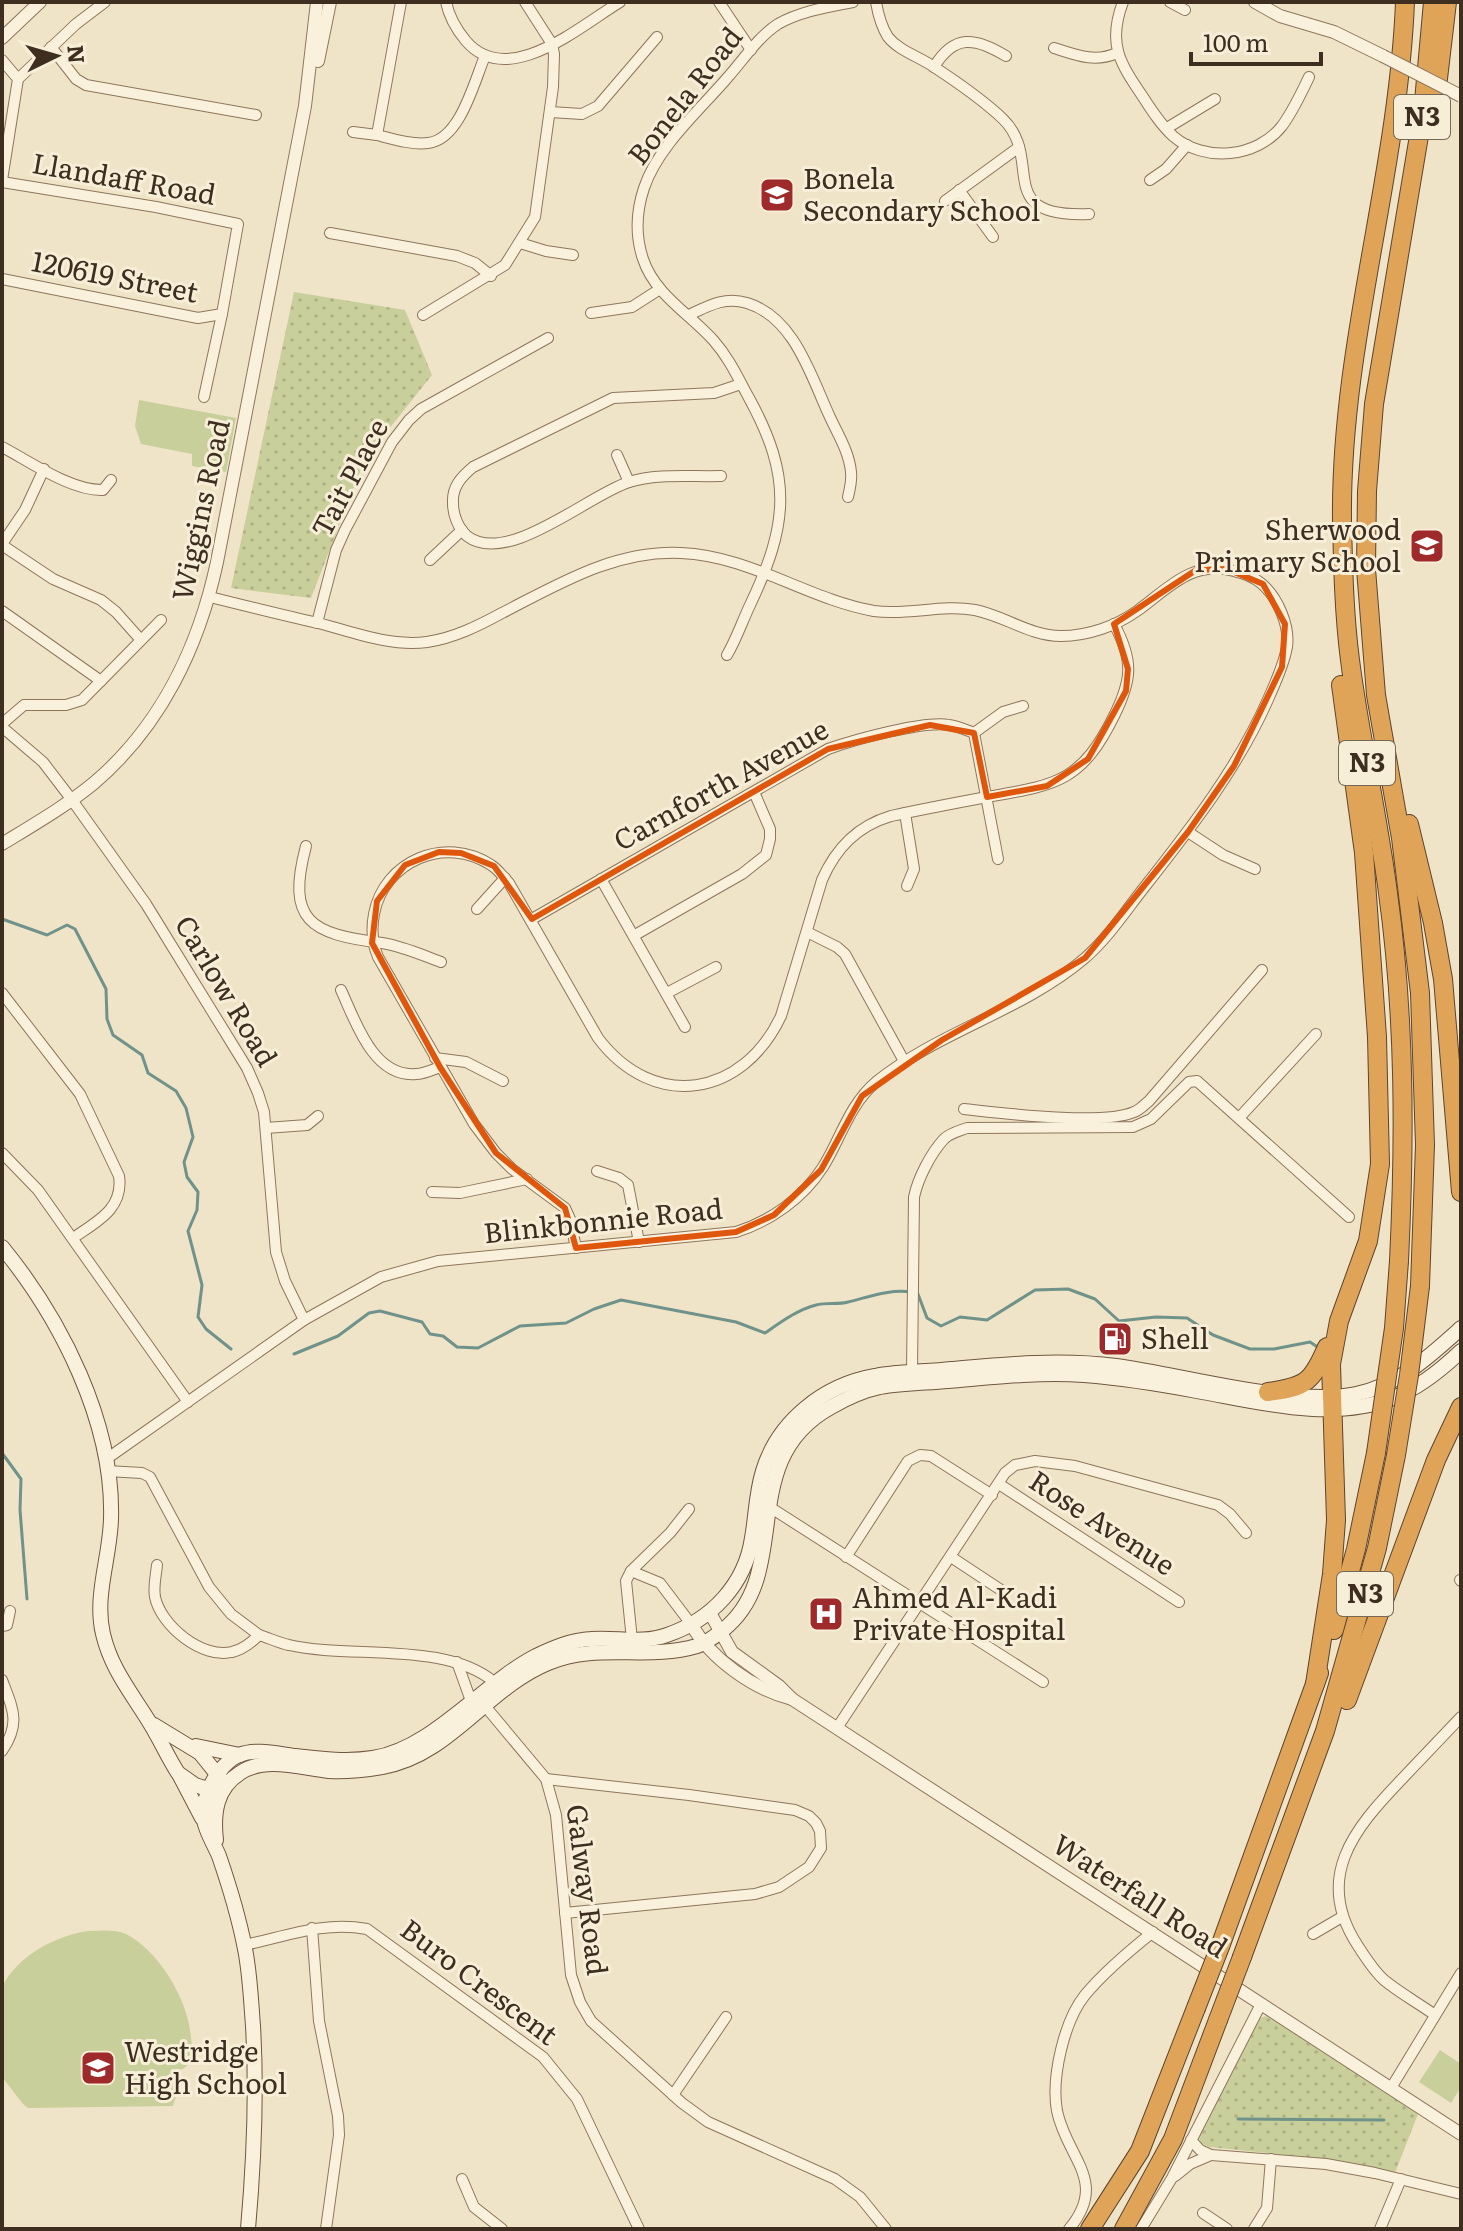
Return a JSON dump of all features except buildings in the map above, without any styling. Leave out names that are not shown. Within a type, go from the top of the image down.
[{"type":"highway","name":"N3","points":[[1090,2229],[1140,2151],[1221,1944],[1333,1632],[1376,1453],[1394,1328],[1404,1165],[1401,1007],[1388,892],[1350,658],[1342,519],[1352,373],[1397,107],[1405,2]]},
{"type":"highway","name":"N3","points":[[1124,2229],[1173,2139],[1325,1731],[1373,1561],[1396,1455],[1420,1286],[1425,1145],[1420,993],[1401,838],[1383,745],[1366,569],[1367,491],[1374,404],[1423,112],[1433,2]]},
{"type":"highway","points":[[1403,232],[1432,131],[1447,2]]},
{"type":"highway","points":[[1258,1394],[1295,1389],[1318,1368],[1368,1241],[1380,1164],[1377,1037],[1365,868],[1340,676],[1333,594],[1335,557],[1342,519]]},
{"type":"highway","points":[[1383,745],[1415,845],[1443,979],[1461,1192]]},
{"type":"highway","points":[[1315,1684],[1332,1574],[1336,1520],[1331,1364],[1339,1321]]},
{"type":"highway","points":[[1325,1731],[1344,1706],[1436,1460],[1461,1407]]},
{"type":"main road","points":[[2,1247],[63,1335],[95,1419],[106,1465],[111,1515],[100,1617],[113,1665],[148,1720],[204,1822],[219,1856],[245,1945],[255,2072],[255,2135],[248,2229]]},
{"type":"main road","points":[[1332,1402],[1397,1379],[1423,1363],[1461,1328]]},
{"type":"main road","points":[[184,1743],[240,1755],[265,1752],[337,1760],[390,1755],[530,1672],[571,1654],[601,1650],[673,1652],[703,1645],[733,1622],[753,1591],[779,1463],[812,1418],[853,1395],[876,1388],[1053,1374],[1258,1394],[1299,1395],[1367,1405],[1392,1398],[1430,1378],[1461,1351]]},
{"type":"main road","points":[[178,1773],[188,1781],[218,1785],[259,1764],[332,1771],[394,1765],[445,1738],[494,1682],[540,1654],[573,1641],[661,1637],[710,1613],[734,1586],[743,1570],[751,1544],[763,1472],[778,1437],[810,1404],[846,1383],[881,1375],[1042,1362],[1150,1371],[1258,1394]]},
{"type":"main road","points":[[148,1720],[207,1759],[218,1785],[214,1823],[219,1856]]},
{"type":"main road","points":[[204,1822],[204,1804],[240,1755]]},
{"type":"street","points":[[2,38],[40,2]]},
{"type":"street","points":[[2,181],[18,79],[105,2]]},
{"type":"street","name":"Wiggins Road","points":[[2,844],[72,800],[115,763],[158,711],[189,653],[210,597],[305,106],[317,2]]},
{"type":"street","name":"Wiggins Road","points":[[305,106],[323,43],[330,2]]},
{"type":"street","points":[[377,135],[401,2]]},
{"type":"street","points":[[446,2],[451,19],[471,46],[485,56],[519,59],[552,44],[620,2]]},
{"type":"street","points":[[423,315],[505,265],[530,228],[539,201],[554,70],[552,44],[525,2]]},
{"type":"street","name":"Bonela Road","points":[[727,655],[765,572],[776,539],[781,513],[781,484],[768,436],[723,352],[660,289],[643,259],[637,228],[645,185],[660,158],[751,50],[776,25],[807,11],[849,2]]},
{"type":"street","points":[[876,2],[881,22],[893,41],[934,67],[1006,122],[1019,147],[1024,180],[1033,200],[1054,214],[1089,214]]},
{"type":"street","points":[[1123,2],[1115,30],[1121,64],[1167,128],[1187,145],[1212,154],[1236,153],[1260,144],[1282,127],[1309,77]]},
{"type":"street","points":[[1170,2],[1185,10]]},
{"type":"street","points":[[1255,2],[1280,16],[1334,32],[1461,96]]},
{"type":"street","points":[[724,4],[751,50]]},
{"type":"street","points":[[550,112],[582,114],[598,106],[657,37]]},
{"type":"street","points":[[934,67],[944,53],[964,42],[983,43],[1006,56]]},
{"type":"street","points":[[51,47],[76,79],[86,85],[256,115]]},
{"type":"street","points":[[1054,48],[1094,59],[1117,53]]},
{"type":"street","points":[[353,132],[415,143],[429,143],[448,135],[459,118],[485,56]]},
{"type":"street","points":[[2,60],[18,79]]},
{"type":"street","points":[[1167,128],[1215,99]]},
{"type":"street","points":[[1150,180],[1166,169],[1187,145]]},
{"type":"street","points":[[945,201],[1019,147]]},
{"type":"street","name":"Llandaff Road","points":[[2,181],[238,224]]},
{"type":"street","points":[[959,190],[993,237]]},
{"type":"street","name":"120619 Street","points":[[2,279],[209,319],[222,314],[238,224]]},
{"type":"street","points":[[330,233],[457,256],[475,263],[491,276]]},
{"type":"street","points":[[520,243],[573,255]]},
{"type":"street","points":[[591,313],[632,307],[660,289]]},
{"type":"street","points":[[689,315],[716,302],[734,301],[752,305],[781,327],[802,357],[847,454],[852,481],[848,497]]},
{"type":"street","points":[[204,397],[222,314]]},
{"type":"street","name":"Tait Place","points":[[317,623],[336,550],[345,530],[392,442],[409,420],[421,409],[548,338]]},
{"type":"street","points":[[721,476],[629,482],[508,543],[483,544],[471,538],[454,516],[454,492],[465,474],[481,463],[613,398],[714,393],[741,384]]},
{"type":"street","points":[[2,447],[80,487],[103,490],[111,480]]},
{"type":"street","points":[[617,455],[629,482]]},
{"type":"street","points":[[44,469],[25,510],[2,544],[53,579],[101,600],[140,639]]},
{"type":"street","points":[[430,560],[462,530]]},
{"type":"street","name":"Blinkbonnie Road","points":[[106,1465],[304,1320],[360,1286],[401,1270],[438,1261],[736,1232],[774,1215],[798,1196],[821,1170],[862,1096],[904,1061],[1051,982],[1085,958],[1105,937],[1188,832],[1234,766],[1263,711],[1287,647],[1283,615],[1263,584],[1246,574],[1212,568],[1181,576],[1135,612],[1114,624],[1081,634],[1060,636],[1028,630],[976,610],[935,608],[904,612],[876,611],[825,596],[722,558],[699,554],[632,557],[590,569],[472,629],[421,643],[384,640],[210,597]]},
{"type":"street","points":[[2,611],[101,681]]},
{"type":"street","points":[[2,726],[24,705],[75,704],[82,700],[161,620]]},
{"type":"street","points":[[576,1248],[565,1208],[496,1153],[474,1124],[372,943],[373,920],[380,893],[390,877],[414,860],[439,852],[461,853],[494,866],[532,919],[607,1050],[631,1071],[642,1076],[680,1086],[711,1082],[734,1073],[762,1048],[781,1016],[822,880],[836,854],[861,829],[878,820],[905,813],[1047,786],[1073,772],[1088,759],[1104,736],[1128,683],[1120,635],[1114,624]]},
{"type":"street","points":[[998,859],[974,733],[1003,712],[1023,706]]},
{"type":"street","name":"Carnforth Avenue","points":[[532,919],[828,749],[855,739],[939,724],[974,733]]},
{"type":"street","name":"Carlow Road","points":[[2,726],[43,762],[72,800],[146,904],[247,1068],[258,1093],[266,1128],[270,1212],[276,1252],[285,1281],[304,1320]]},
{"type":"street","points":[[635,935],[742,874],[766,855],[770,829],[754,792]]},
{"type":"street","points":[[905,813],[914,869],[907,886]]},
{"type":"street","points":[[1188,832],[1223,855],[1255,869]]},
{"type":"street","points":[[306,846],[298,899],[321,928],[349,939],[401,948],[441,962]]},
{"type":"street","points":[[477,909],[505,878]]},
{"type":"street","points":[[601,879],[685,1027]]},
{"type":"street","points":[[807,932],[845,954],[904,1061]]},
{"type":"street","points":[[667,993],[716,967]]},
{"type":"street","points":[[964,1109],[1075,1117],[1117,1117],[1134,1112],[1149,1101],[1262,970]]},
{"type":"street","points":[[341,990],[363,1036],[382,1061],[405,1074],[420,1074],[438,1063],[466,1062],[503,1081]]},
{"type":"street","points":[[2,993],[80,1094],[119,1176],[120,1191],[115,1205],[73,1238]]},
{"type":"street","points":[[1239,1118],[1316,1034]]},
{"type":"street","points":[[912,1372],[911,1273],[916,1187],[945,1138],[954,1132],[967,1128],[1133,1127],[1151,1119],[1189,1082],[1195,1081],[1205,1086],[1349,1217]]},
{"type":"street","points":[[266,1128],[307,1125],[318,1116]]},
{"type":"street","points":[[2,1153],[25,1174],[73,1238],[188,1402]]},
{"type":"street","points":[[597,1171],[619,1178],[628,1185],[639,1242]]},
{"type":"street","points":[[432,1192],[460,1193],[527,1179]]},
{"type":"street","points":[[846,1557],[914,1456],[931,1456],[992,1495]]},
{"type":"street","points":[[837,1728],[1009,1469],[1035,1461],[1066,1464],[1218,1505],[1246,1533]]},
{"type":"street","points":[[106,1465],[150,1477],[209,1587],[231,1614],[259,1635],[290,1645],[457,1662],[475,1668],[494,1682]]},
{"type":"street","name":"Rose Avenue","points":[[999,1484],[1179,1602]]},
{"type":"street","points":[[768,1506],[1043,1682]]},
{"type":"street","points":[[632,1640],[625,1586],[631,1571],[670,1533],[689,1509]]},
{"type":"street","points":[[951,1557],[1004,1592]]},
{"type":"street","points":[[157,1565],[155,1594],[159,1609],[172,1625],[197,1645],[218,1652],[234,1652],[259,1635]]},
{"type":"street","points":[[631,1571],[660,1583],[691,1624]]},
{"type":"street","points":[[2,1626],[9,1620],[10,1611]]},
{"type":"street","name":"Waterfall Road","points":[[710,1613],[732,1652],[792,1699],[1461,2134]]},
{"type":"street","name":"Waterfall Road","points":[[691,1624],[703,1645],[753,1681],[775,1694],[792,1699]]},
{"type":"street","points":[[457,1662],[478,1703]]},
{"type":"street","points":[[2,1680],[13,1708],[14,1728],[2,1751]]},
{"type":"street","name":"Galway Road","points":[[478,1703],[546,1779],[556,1815],[571,1975],[580,2002],[602,2033],[673,2095],[722,2131],[835,2179],[860,2197],[886,2229]]},
{"type":"street","points":[[1435,2015],[1385,1981],[1373,1969],[1342,1917],[1339,1882],[1349,1844],[1367,1816],[1461,1717]]},
{"type":"street","points":[[546,1779],[795,1810],[816,1823],[821,1839],[816,1858],[809,1867],[769,1891],[565,1913]]},
{"type":"street","points":[[1313,1934],[1342,1917]]},
{"type":"street","name":"Buro Crescent","points":[[245,1945],[312,1928],[346,1925],[367,1929],[543,2057],[577,2099],[639,2229]]},
{"type":"street","points":[[312,1928],[319,2021],[338,2126],[337,2158],[326,2229]]},
{"type":"street","points":[[1069,2229],[1082,2214],[1087,2201],[1085,2181],[1057,2113],[1054,2087],[1060,2048],[1083,1997],[1117,1961],[1153,1932]]},
{"type":"street","points":[[1391,2088],[1461,1973]]},
{"type":"street","points":[[1141,2229],[1172,2178],[1261,2004]]},
{"type":"street","points":[[673,2095],[726,2017]]},
{"type":"street","points":[[1191,2140],[1200,2150],[1211,2155],[1326,2164],[1461,2194]]},
{"type":"street","points":[[1172,2178],[1190,2164],[1211,2155]]},
{"type":"street","points":[[1254,2229],[1267,2208],[1271,2159]]},
{"type":"street","points":[[462,2179],[474,2207],[502,2229]]},
{"type":"street","points":[[1380,2229],[1401,2179]]},
{"type":"street","points":[[1203,2213],[1227,2229]]},
{"type":"highlighted area","points":[[1227,569],[1263,584],[1285,624],[1282,667],[1234,766],[1188,832],[1085,958],[942,1040],[862,1096],[821,1170],[774,1215],[736,1232],[576,1248],[565,1208],[496,1153],[440,1067],[372,943],[377,901],[405,865],[439,852],[461,853],[494,866],[532,919],[828,749],[930,725],[974,733],[987,797],[1047,786],[1088,759],[1126,691],[1128,669],[1114,624],[1196,570]]},
{"type":"green space","points":[[294,292],[405,310],[432,375],[365,459],[311,598],[231,588]]},
{"type":"green space","points":[[139,400],[236,418],[226,472],[192,466],[192,454],[141,444],[135,426]]},
{"type":"green space","name":"Westridge High School","points":[[88,1931],[117,1931],[138,1942],[161,1965],[178,1993],[189,2023],[192,2054],[186,2067],[176,2072],[177,2093],[173,2106],[28,2108],[2,2077],[2,1987],[17,1966],[38,1949]]},
{"type":"green space","points":[[1266,2016],[1418,2114],[1395,2173],[1295,2156],[1209,2147],[1201,2143],[1198,2136],[1260,2018]]},
{"type":"green space","points":[[1440,2050],[1461,2064],[1461,2087],[1451,2103],[1419,2082]]},
{"type":"waterway","points":[[2,919],[47,935],[67,925],[75,929],[106,989],[107,1019],[113,1035],[142,1055],[148,1073],[176,1091],[186,1108],[193,1137],[184,1162],[187,1177],[198,1192],[197,1210],[188,1231],[202,1285],[198,1317],[206,1329],[231,1349]]},
{"type":"waterway","points":[[918,1294],[927,1318],[941,1326],[960,1317],[987,1320],[1035,1290],[1068,1289],[1095,1299],[1119,1321],[1187,1318],[1213,1335],[1250,1349],[1274,1349],[1310,1342],[1319,1348]]},
{"type":"waterway","points":[[294,1354],[338,1336],[369,1313],[380,1311],[422,1322],[430,1334],[443,1336],[457,1347],[478,1348],[520,1326],[566,1323],[621,1300],[736,1322],[765,1333],[796,1313],[816,1305],[911,1292]]},
{"type":"waterway","points":[[2,1453],[21,1479],[20,1510],[27,1599]]},
{"type":"waterway","points":[[1238,2119],[1384,2120]]},
{"type":"place","name":"Bonela Secondary School","points":[[777,195]]},
{"type":"place","name":"Sherwood Primary School","points":[[1427,546]]},
{"type":"place","name":"Shell","points":[[1115,1339]]},
{"type":"place","name":"Ahmed Al-Kadi Private Hospital","points":[[826,1614]]},
{"type":"place","name":"Westridge High School","points":[[98,2068]]}]
